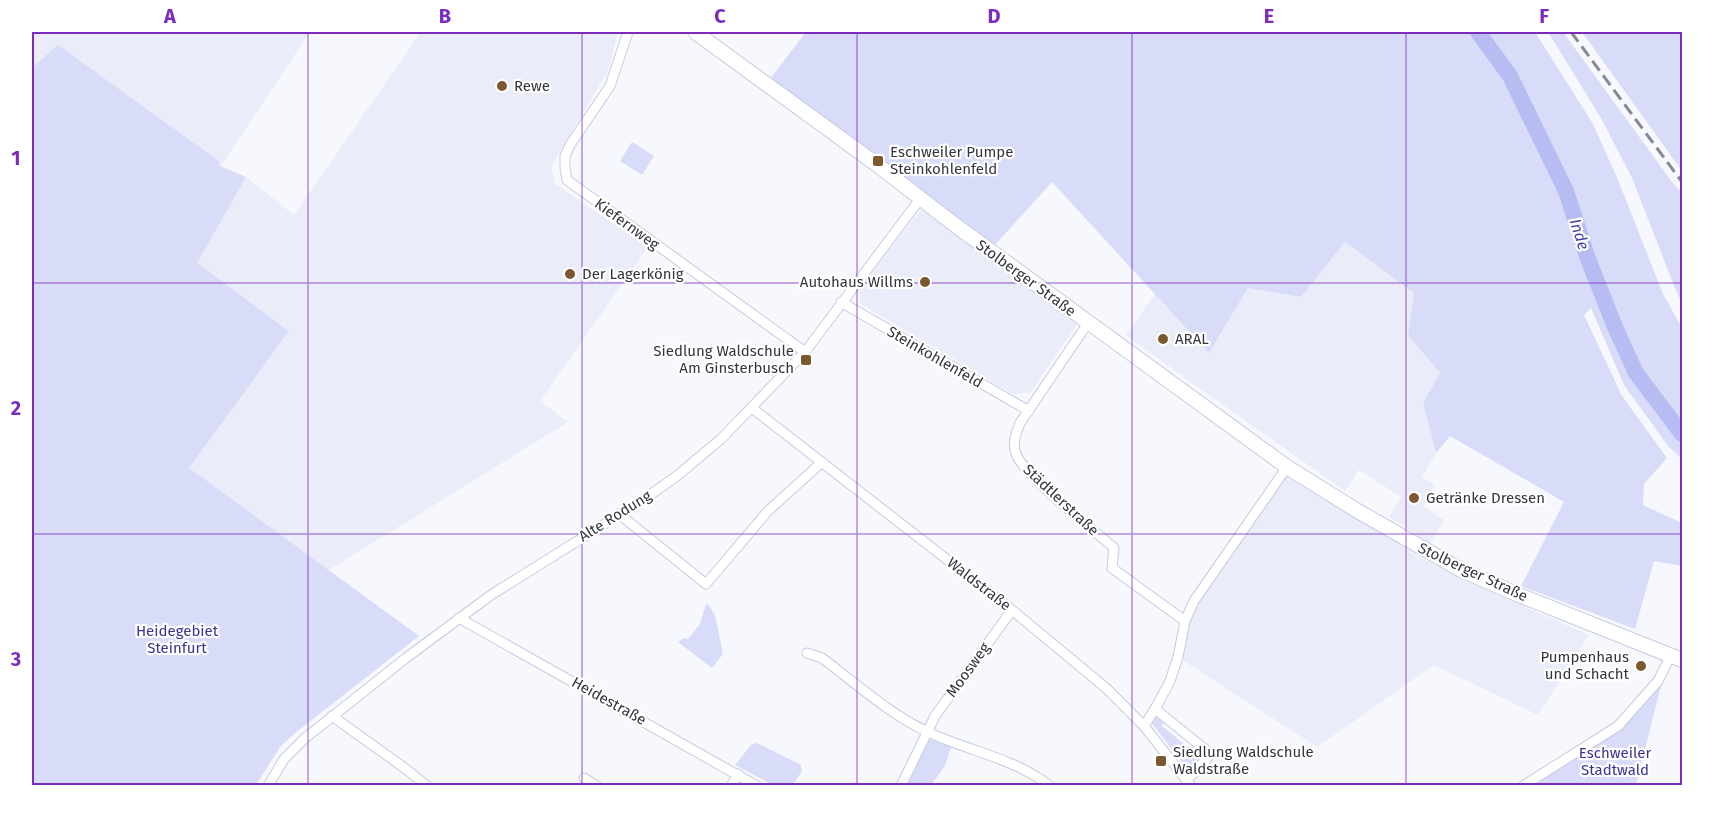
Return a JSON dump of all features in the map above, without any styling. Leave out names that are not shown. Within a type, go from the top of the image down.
[{"type":"main road","name":"Stolberger Straße","points":[[695,32],[1287,467],[1442,561],[1519,595],[1677,657]]},
{"type":"street","name":"Kiefernweg","points":[[628,32],[610,86],[565,156],[567,180],[805,352]]},
{"type":"street","name":"Alte Rodung","points":[[267,786],[284,759],[303,738],[459,618],[530,569],[643,500],[678,475],[721,439],[805,352],[920,199]]},
{"type":"street","name":"Steinkohlenfeld","points":[[841,302],[1029,411]]},
{"type":"street","name":"Städtlerstraße","points":[[1088,323],[1020,423],[1015,438],[1017,455],[1028,472],[1114,548],[1112,568],[1185,621]]},
{"type":"street","name":"Waldstraße","points":[[752,408],[1012,610],[1107,688],[1144,726],[1189,783],[1211,754],[1155,709]]},
{"type":"street","points":[[619,514],[706,584],[761,519],[822,462]]},
{"type":"street","points":[[1144,726],[1170,681],[1178,657],[1185,621],[1194,601],[1287,467]]},
{"type":"street","name":"Moosweg","points":[[901,786],[934,716],[1012,610]]},
{"type":"street","name":"Heidestraße","points":[[459,618],[757,786]]},
{"type":"street","points":[[807,653],[822,658],[907,720],[928,732],[1019,767],[1050,786]]},
{"type":"street","points":[[1523,786],[1618,726],[1677,657]]},
{"type":"street","points":[[332,716],[427,786]]},
{"type":"street","points":[[731,786],[738,774]]},
{"type":"street","points":[[584,778],[597,786]]},
{"type":"shaded area","points":[[32,32],[310,32],[221,166],[63,49],[32,75]]},
{"type":"shaded area","points":[[421,32],[618,32],[608,71],[552,165],[552,171],[555,184],[648,247],[540,401],[568,422],[329,570],[187,470],[289,331],[196,263],[246,177],[294,215]]},
{"type":"shaded area","points":[[921,209],[1078,323],[1030,393],[1013,394],[861,304],[858,291]]},
{"type":"shaded area","points":[[1345,242],[1414,293],[1408,335],[1440,373],[1423,403],[1436,453],[1422,477],[1435,485],[1423,506],[1444,520],[1430,543],[1389,517],[1401,497],[1359,470],[1345,491],[1126,335],[1155,294],[1209,353],[1248,288],[1301,297]]},
{"type":"shaded area","points":[[1285,476],[1457,577],[1589,635],[1538,715],[1434,665],[1317,747],[1181,659],[1188,622],[1198,602]]},
{"type":"green space","points":[[806,32],[1535,32],[1593,124],[1663,294],[1682,328],[1682,459],[1668,446],[1624,385],[1591,308],[1584,315],[1622,396],[1667,458],[1644,484],[1643,505],[1682,523],[1682,566],[1654,561],[1635,629],[1521,586],[1564,502],[1450,436],[1436,453],[1423,403],[1440,373],[1408,335],[1414,293],[1345,242],[1301,297],[1248,288],[1209,353],[1052,182],[995,245],[770,79]]},
{"type":"green space","points":[[1548,32],[1563,32],[1682,193],[1682,303],[1632,178],[1601,118]]},
{"type":"green space","points":[[1582,32],[1682,32],[1682,171]]},
{"type":"green space","name":"Heidegebiet Steinfurt","points":[[58,45],[220,162],[219,165],[246,177],[197,263],[289,331],[189,468],[419,636],[295,733],[280,747],[256,785],[34,786],[32,783],[32,68]]},
{"type":"green space","points":[[632,142],[654,156],[642,175],[620,161]]},
{"type":"green space","points":[[706,604],[715,615],[723,654],[712,668],[678,642],[684,638],[688,639],[700,624]]},
{"type":"green space","name":"Eschweiler Stadtwald","points":[[1662,682],[1636,785],[1530,786],[1621,729]]},
{"type":"green space","points":[[1160,716],[1168,722],[1161,725],[1191,750],[1198,746],[1203,750],[1202,758],[1187,769],[1151,722],[1155,717]]},
{"type":"green space","points":[[928,739],[951,747],[945,766],[931,785],[905,786]]},
{"type":"green space","points":[[757,743],[801,765],[802,771],[793,785],[773,785],[735,765],[751,745]]},
{"type":"waterway","name":"Inde","points":[[1478,32],[1510,76],[1566,191],[1588,259],[1636,373],[1682,434]]},
{"type":"railway","points":[[1571,32],[1682,182]]},
{"type":"place","name":"Rewe","points":[[502,86]]},
{"type":"place","name":"Eschweiler Pumpe Steinkohlenfeld","points":[[878,161]]},
{"type":"place","name":"Der Lagerkönig","points":[[570,274]]},
{"type":"place","name":"Autohaus Willms","points":[[925,282]]},
{"type":"place","name":"ARAL","points":[[1163,339]]},
{"type":"place","name":"Siedlung Waldschule Am Ginsterbusch","points":[[806,360]]},
{"type":"place","name":"Getränke Dressen","points":[[1414,498]]},
{"type":"place","name":"Pumpenhaus und Schacht","points":[[1641,666]]},
{"type":"place","name":"Siedlung Waldschule Waldstraße","points":[[1161,761]]}]
